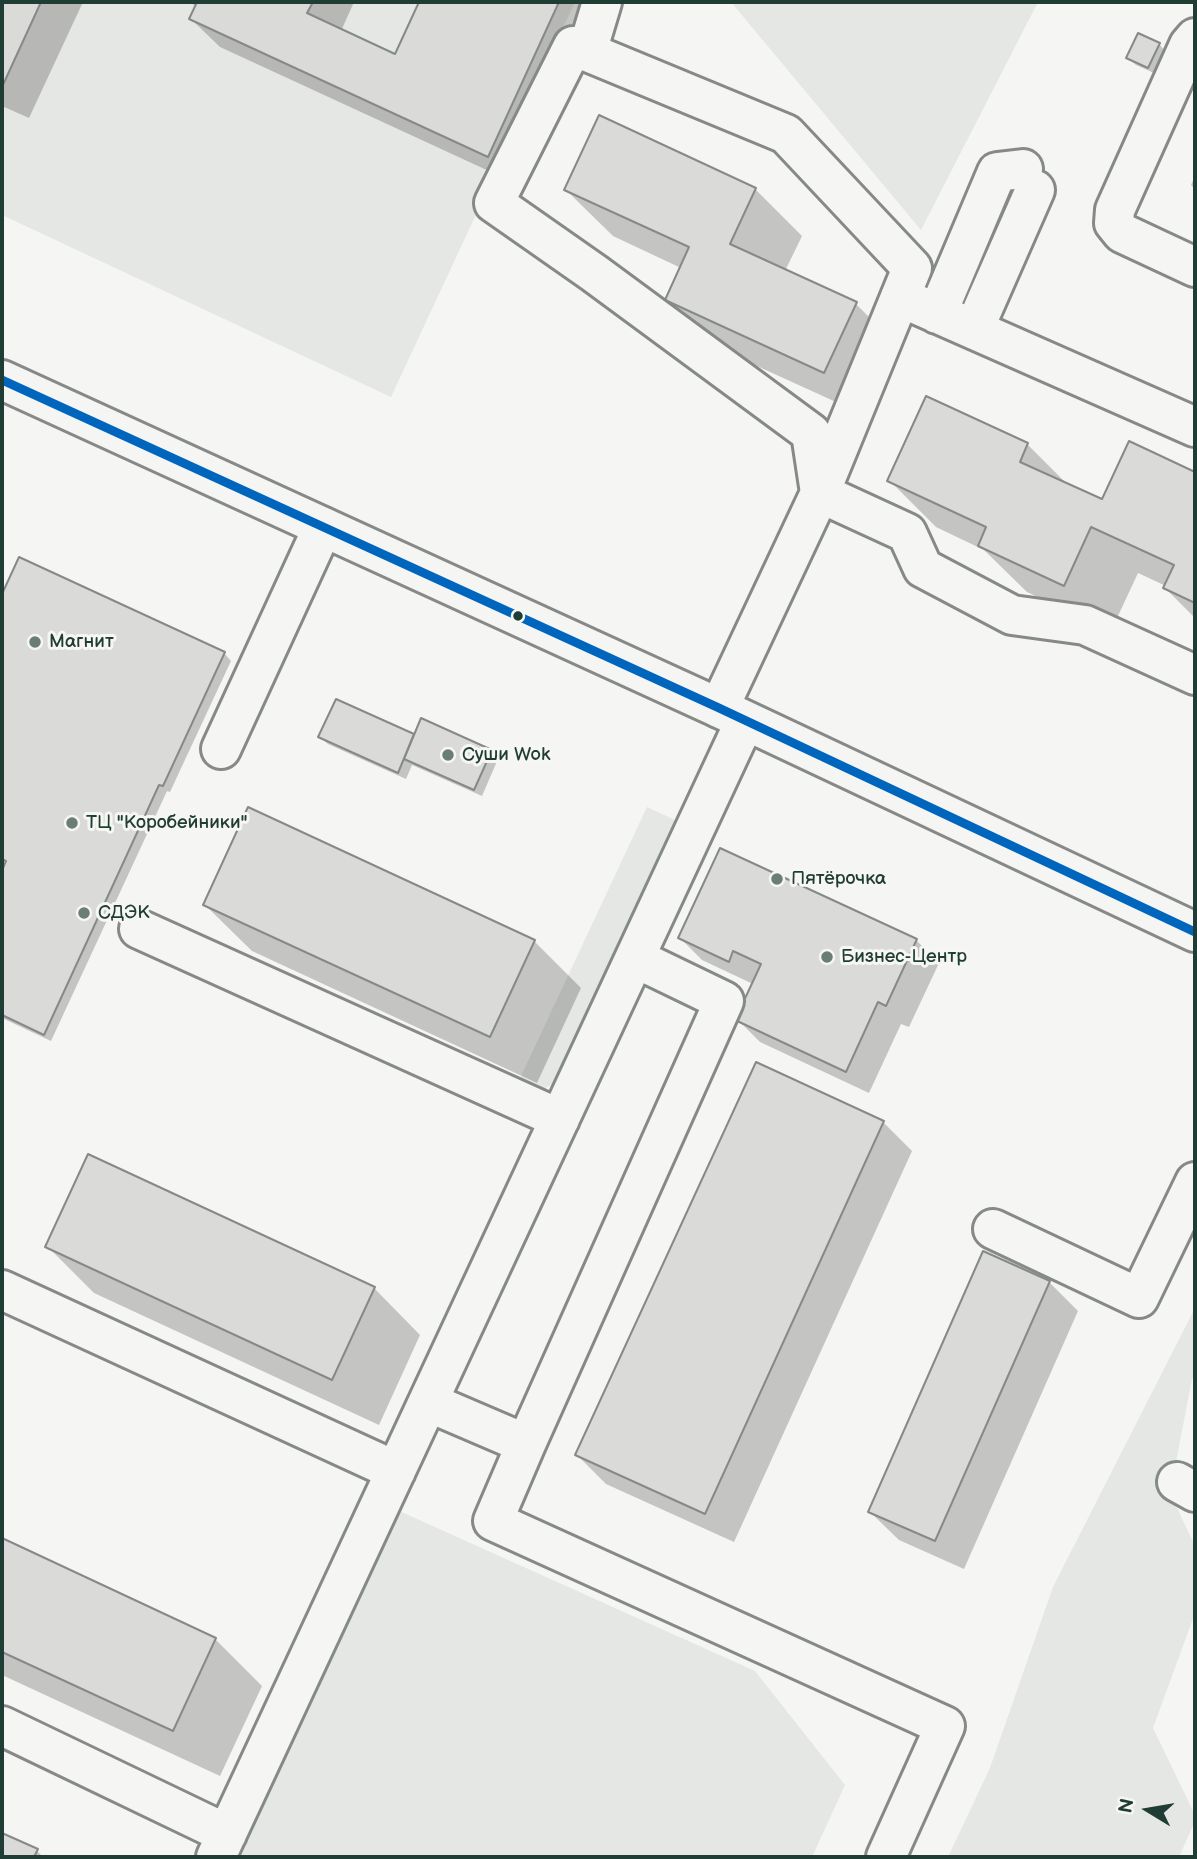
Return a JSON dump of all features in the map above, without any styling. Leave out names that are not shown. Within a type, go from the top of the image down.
[{"type":"main road","points":[[587,52],[602,2]]},
{"type":"main road","points":[[1195,38],[1115,210],[1114,223],[1122,233],[1195,267]]},
{"type":"main road","points":[[2,1726],[222,1846],[635,958],[912,268],[786,134],[573,46],[494,203],[594,272],[811,433],[820,493]]},
{"type":"main road","points":[[937,314],[997,172],[1029,180],[974,330]]},
{"type":"main road","points":[[900,297],[1195,427]]},
{"type":"main road","points":[[2,380],[732,714],[1195,932]]},
{"type":"main road","points":[[820,493],[907,533],[923,568],[1012,615],[1085,625],[1195,675]]},
{"type":"main road","points":[[221,749],[323,527]]},
{"type":"main road","points":[[138,929],[560,1119]]},
{"type":"main road","points":[[635,958],[724,1001],[493,1521],[945,1726],[886,1857]]},
{"type":"main road","points":[[993,1228],[1139,1298],[1195,1182]]},
{"type":"main road","points":[[2,1290],[396,1471]]},
{"type":"main road","points":[[428,1402],[526,1444]]},
{"type":"shaded area","points":[[2,2],[575,2],[391,397],[2,215]]},
{"type":"shaded area","points":[[731,2],[1038,2],[921,230]]},
{"type":"shaded area","points":[[647,807],[679,822],[555,1083],[533,1094],[514,1091]]},
{"type":"shaded area","points":[[1195,1308],[1195,1376],[1192,1379],[1170,1493],[1195,1546],[1195,1613],[1153,1728],[1195,1815],[1195,1821],[1179,1857],[948,1857],[990,1768],[1053,1587]]},
{"type":"shaded area","points":[[386,1505],[755,1671],[845,1785],[812,1857],[232,1857]]},
{"type":"building","points":[[2,2],[41,2],[2,87]]},
{"type":"building","points":[[197,2],[313,2],[307,13],[395,54],[419,2],[559,2],[488,157],[189,19]]},
{"type":"building","points":[[1138,33],[1160,43],[1148,68],[1126,58]]},
{"type":"building","points":[[599,115],[756,188],[730,244],[857,302],[824,373],[665,300],[689,247],[564,190]]},
{"type":"building","points":[[926,396],[1028,443],[1020,462],[1102,499],[1129,441],[1195,472],[1195,603],[1163,588],[1174,565],[1091,527],[1064,586],[978,546],[986,527],[887,481]]},
{"type":"building","name":"ТЦ \"Коробейники\"","points":[[19,557],[225,652],[163,786],[159,785],[44,1035],[2,1015],[2,871],[6,861],[2,859],[2,594]]},
{"type":"building","points":[[336,699],[414,734],[398,773],[318,737]]},
{"type":"building","name":"Суши Wok","points":[[421,718],[492,750],[474,790],[404,759]]},
{"type":"building","points":[[248,807],[535,940],[490,1037],[203,905]]},
{"type":"building","name":"Бизнес-Центр","points":[[720,848],[917,939],[886,1006],[878,1002],[846,1072],[735,1020],[761,964],[733,951],[729,962],[678,938]]},
{"type":"building","points":[[756,1062],[884,1121],[705,1514],[575,1455]]},
{"type":"building","points":[[88,1154],[375,1287],[332,1380],[45,1247]]},
{"type":"building","points":[[983,1251],[1050,1281],[935,1541],[868,1512]]},
{"type":"building","points":[[2,1538],[216,1638],[173,1731],[2,1652]]},
{"type":"building","points":[[2,1833],[38,1849],[34,1857],[2,1857]]},
{"type":"transit line","points":[[2,380],[719,708],[1195,932]]},
{"type":"place","name":"Магнит","points":[[35,642]]},
{"type":"place","name":"Суши Wok","points":[[448,755]]},
{"type":"place","name":"ТЦ \"Коробейники\"","points":[[72,823]]},
{"type":"place","name":"Пятёрочка","points":[[777,879]]},
{"type":"place","name":"СДЭК","points":[[84,913]]},
{"type":"place","name":"Бизнес-Центр","points":[[827,957]]}]
